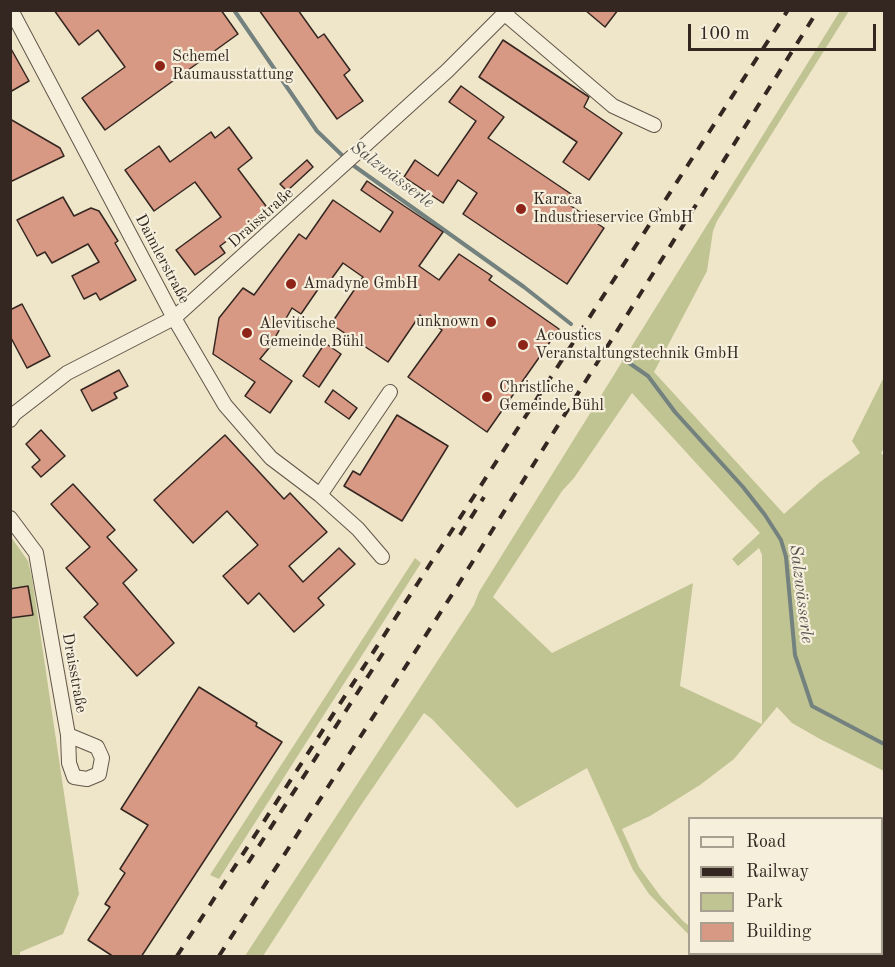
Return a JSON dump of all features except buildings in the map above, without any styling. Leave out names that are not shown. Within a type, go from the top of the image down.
[{"type":"street","name":"Daimlerstraße","points":[[11,10],[174,318],[225,405],[271,458],[320,495],[358,529],[382,557]]},
{"type":"street","name":"Draisstraße","points":[[12,416],[67,373],[174,318],[339,171],[506,12],[613,106],[654,125]]},
{"type":"street","points":[[320,495],[390,392]]},
{"type":"street","name":"Draisstraße","points":[[10,518],[36,553],[68,735]]},
{"type":"green space","points":[[840,11],[849,11],[717,221],[713,231],[707,271],[654,372],[784,514],[820,482],[860,453],[852,441],[884,377],[884,448],[881,453],[884,456],[884,771],[792,723],[777,707],[734,759],[700,785],[650,816],[622,829],[639,867],[661,897],[688,925],[688,934],[649,894],[633,870],[587,768],[517,808],[424,713],[263,956],[245,956],[474,605],[479,592]],"holes":[[[632,393],[760,533],[732,559],[738,566],[759,548],[762,555],[762,724],[680,686],[693,583],[552,653],[493,597],[562,491],[574,478]]]},
{"type":"green space","points":[[11,537],[28,561],[32,578],[79,894],[63,934],[20,952],[20,956],[11,956]]},
{"type":"green space","points":[[415,558],[421,563],[219,879],[210,875]]},
{"type":"waterway","name":"Salzwässerle","points":[[234,10],[317,131],[345,158]]},
{"type":"waterway","name":"Salzwässerle","points":[[350,163],[524,287],[571,324]]},
{"type":"waterway","name":"Salzwässerle","points":[[619,356],[648,376],[675,412],[743,487],[781,540],[786,557],[795,655],[812,706],[884,744]]},
{"type":"railway","points":[[177,956],[788,10]]},
{"type":"railway","points":[[219,956],[453,593],[818,10]]},
{"type":"railway","points":[[460,535],[484,497]]},
{"type":"railway","points":[[248,863],[383,653]]},
{"type":"place","name":"Schemel Raumausstattung","points":[[160,66]]},
{"type":"place","name":"Karaca Industrieservice GmbH","points":[[521,209]]},
{"type":"place","name":"Amadyne GmbH","points":[[291,284]]},
{"type":"place","name":"unknown","points":[[491,322]]},
{"type":"place","name":"Alevitische Gemeinde Bühl","points":[[247,333]]},
{"type":"place","name":"Acoustics Veranstaltungstechnik GmbH","points":[[523,345]]},
{"type":"place","name":"Christliche Gemeinde Bühl","points":[[487,397]]}]
